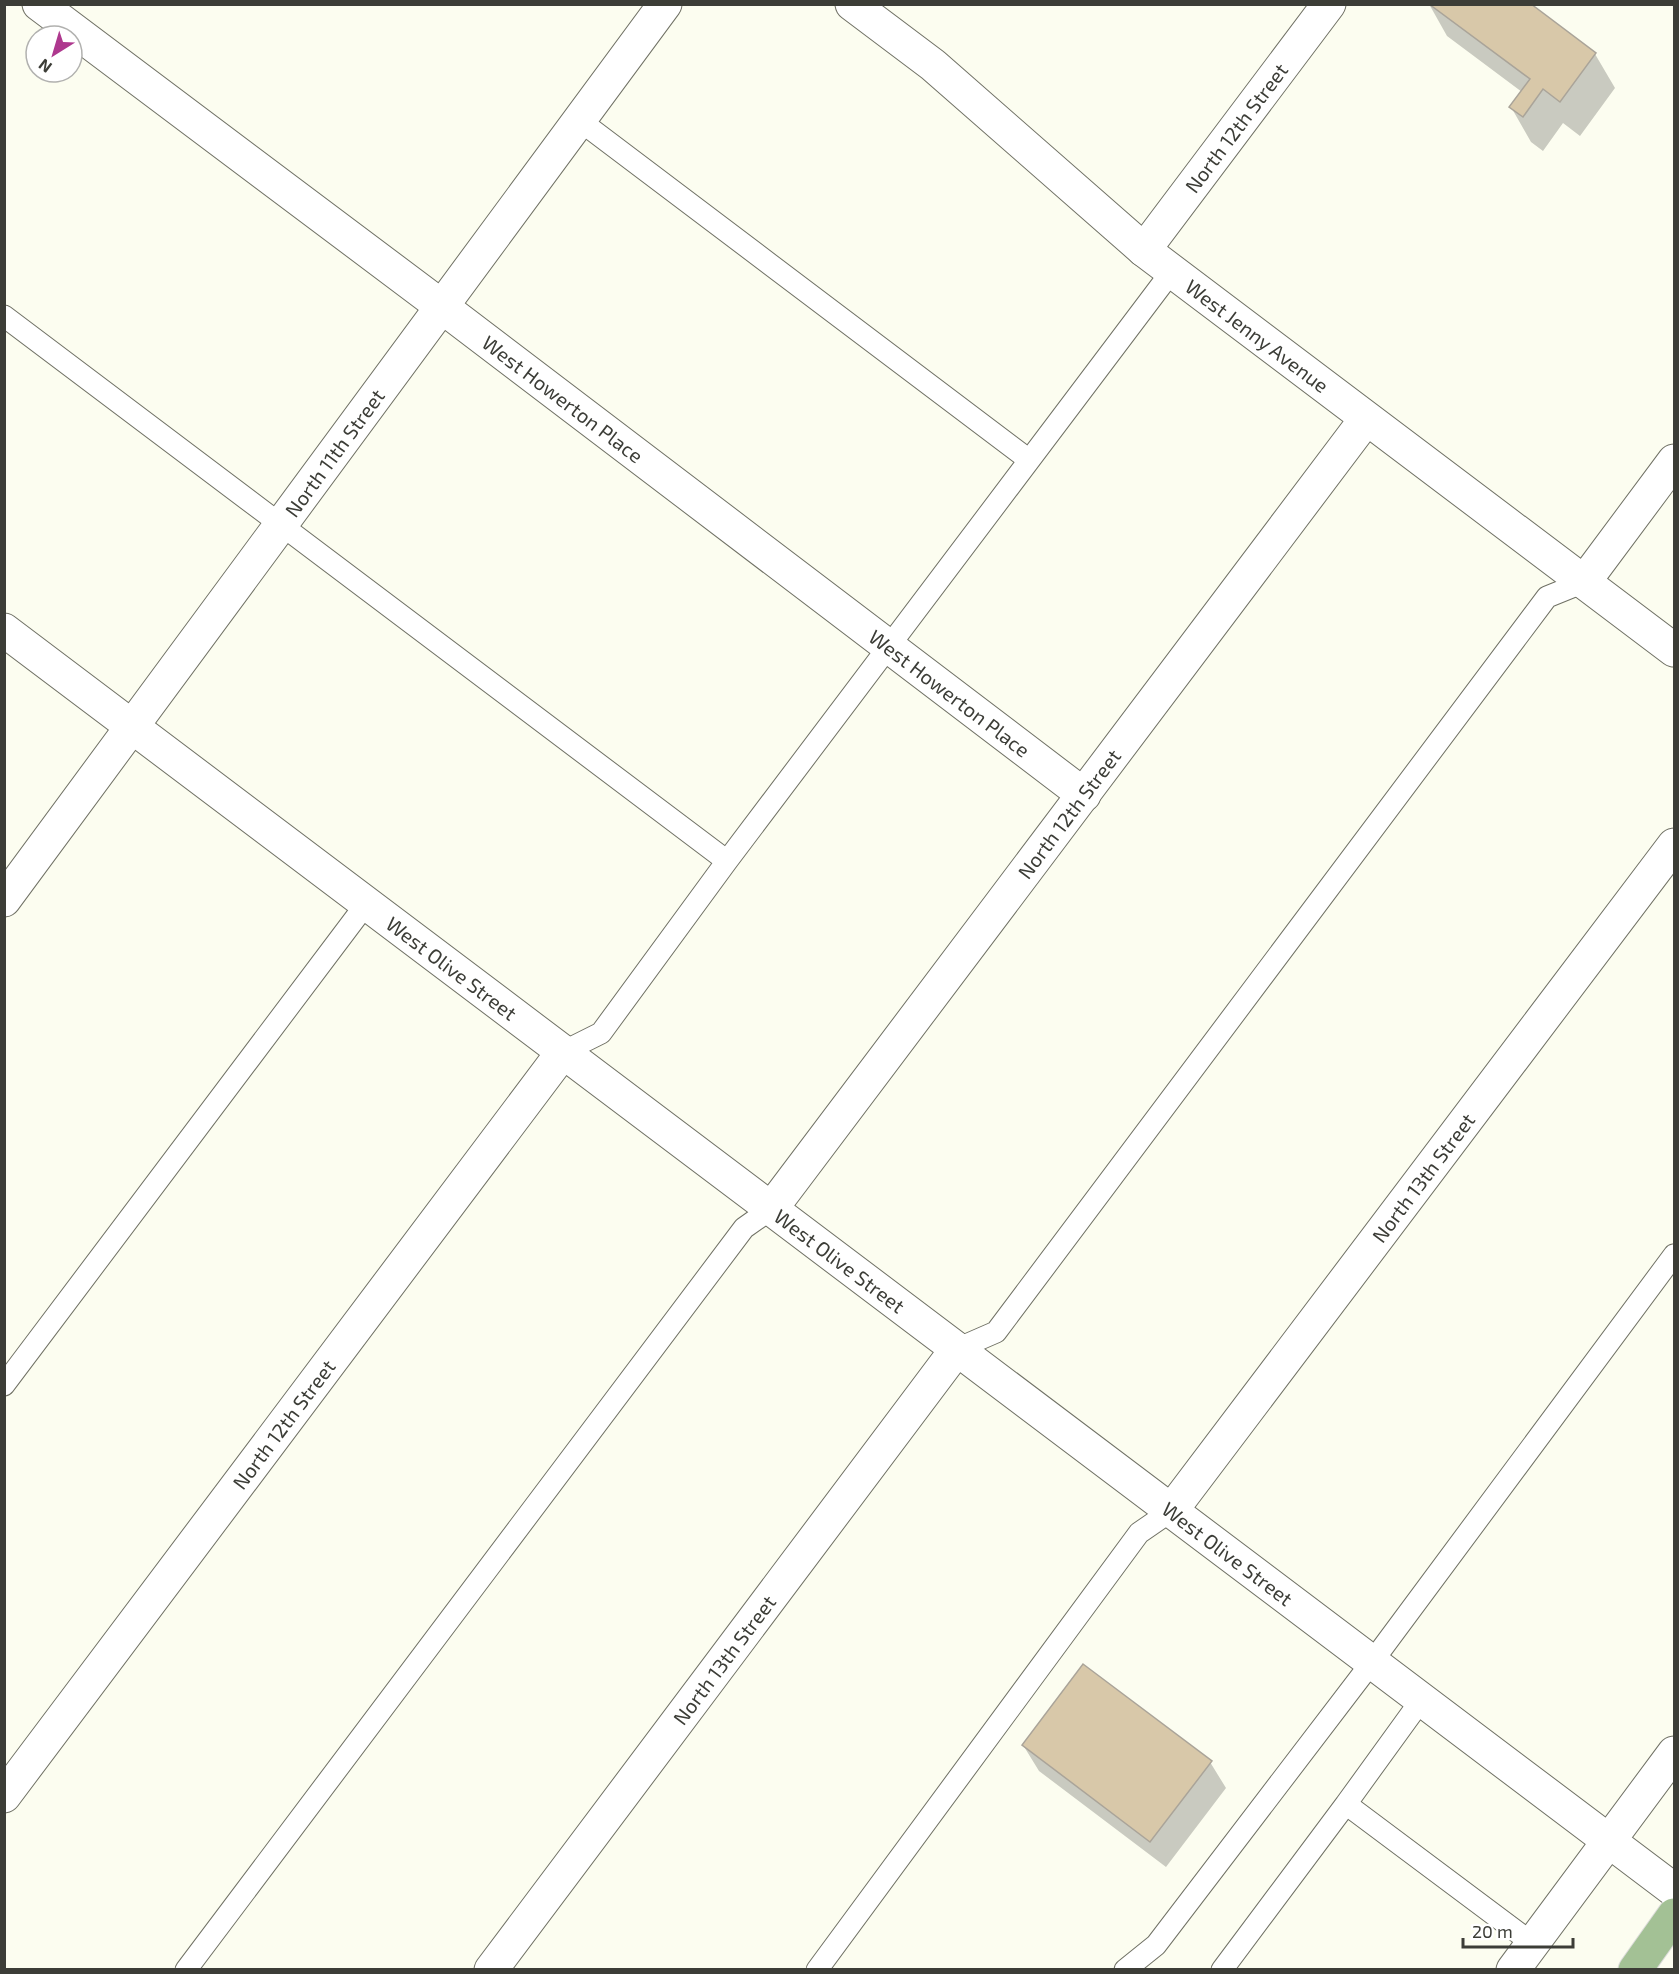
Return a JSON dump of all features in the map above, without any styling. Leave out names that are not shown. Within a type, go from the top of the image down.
[{"type":"main road","points":[[1635,1970],[1674,1915]]},
{"type":"street","name":"West Howerton Place","points":[[39,4],[441,306],[1084,795]]},
{"type":"street","name":"North 11th Street","points":[[4,900],[134,727],[665,4]]},
{"type":"street","name":"West Jenny Avenue","points":[[852,4],[933,65],[1144,250],[1674,650]]},
{"type":"street","name":"North 12th Street","points":[[1144,250],[1329,4]]},
{"type":"street","name":"North 12th Street","points":[[771,1209],[1366,419]]},
{"type":"street","points":[[1584,582],[1674,461]]},
{"type":"street","name":"West Olive Street","points":[[4,630],[1674,1890]]},
{"type":"street","name":"North 13th Street","points":[[1171,1510],[1674,845]]},
{"type":"street","name":"North 12th Street","points":[[4,1796],[563,1052]]},
{"type":"street","name":"North 13th Street","points":[[491,1970],[957,1349]]},
{"type":"street","points":[[1513,1970],[1674,1753]]},
{"type":"lane","points":[[579,120],[1029,460]]},
{"type":"lane","points":[[563,1052],[601,1033],[727,861],[1172,271]]},
{"type":"lane","points":[[4,316],[727,861]]},
{"type":"lane","points":[[957,1349],[996,1332],[1547,597],[1584,582]]},
{"type":"lane","points":[[4,1385],[366,904]]},
{"type":"lane","points":[[186,1970],[744,1228],[771,1209]]},
{"type":"lane","points":[[1125,1970],[1156,1946],[1372,1662],[1674,1255]]},
{"type":"lane","points":[[817,1970],[1139,1533],[1171,1510]]},
{"type":"lane","points":[[1222,1970],[1422,1699]]},
{"type":"lane","points":[[1346,1804],[1532,1943]]},
{"type":"building","points":[[1429,4],[1531,4],[1596,53],[1560,102],[1543,89],[1523,117],[1509,107],[1530,79]]},
{"type":"building","points":[[1083,1664],[1212,1761],[1150,1842],[1022,1745]]}]
